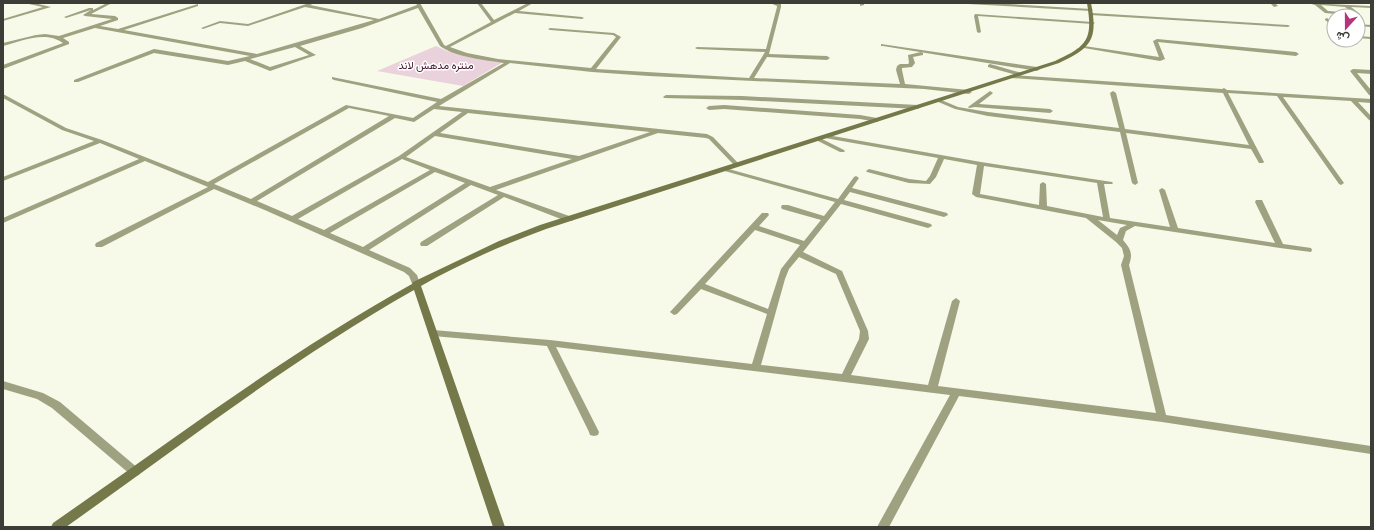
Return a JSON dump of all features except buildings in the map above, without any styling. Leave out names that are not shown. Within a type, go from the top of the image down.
[{"type":"main road","points":[[57,527],[332,334],[416,284],[466,258],[511,239],[569,219],[723,168],[827,137],[939,100],[969,92],[1074,55],[1084,47],[1092,33],[1093,23],[1091,9]]},
{"type":"main road","points":[[416,284],[499,527]]},
{"type":"street","points":[[3,20],[49,7],[26,3]]},
{"type":"street","points":[[66,16],[101,4],[110,3]]},
{"type":"street","points":[[203,28],[220,22],[248,25],[313,3]]},
{"type":"street","points":[[480,3],[494,23]]},
{"type":"street","points":[[751,79],[766,53],[779,7],[779,5],[772,3]]},
{"type":"street","points":[[968,3],[1091,9],[1288,26]]},
{"type":"street","points":[[1272,3],[1276,6]]},
{"type":"street","points":[[1310,3],[1370,7]]},
{"type":"street","points":[[1316,3],[1326,11]]},
{"type":"street","points":[[3,45],[34,36],[58,38],[117,18],[85,16],[101,4]]},
{"type":"street","points":[[76,80],[155,51],[223,63],[245,60],[380,20],[419,4],[438,41],[446,48],[510,61],[592,70],[903,86],[969,92]]},
{"type":"street","points":[[446,48],[528,4]]},
{"type":"street","points":[[115,31],[196,5]]},
{"type":"street","points":[[305,5],[380,20]]},
{"type":"street","points":[[1346,5],[1350,8]]},
{"type":"street","points":[[514,12],[582,18]]},
{"type":"street","points":[[1315,12],[1326,12]]},
{"type":"street","points":[[979,32],[976,23],[977,15],[1093,23]]},
{"type":"street","points":[[94,26],[257,56]]},
{"type":"street","points":[[550,29],[614,34],[619,37],[592,70]]},
{"type":"street","points":[[3,67],[67,43],[58,38]]},
{"type":"street","points":[[1084,47],[1156,59],[1162,58],[1155,41],[1156,40],[1296,54]]},
{"type":"street","points":[[245,60],[270,68],[313,55],[295,45]]},
{"type":"street","points":[[883,45],[1037,69]]},
{"type":"street","points":[[697,48],[827,58]]},
{"type":"street","points":[[903,86],[899,68],[910,66],[912,63],[910,56],[918,54],[979,62],[1016,76],[1371,101]]},
{"type":"street","points":[[98,245],[210,186],[348,106],[414,120],[442,101],[510,61]]},
{"type":"street","points":[[1371,72],[1353,71],[1371,94]]},
{"type":"street","points":[[334,78],[442,101]]},
{"type":"street","points":[[1224,90],[1261,162]]},
{"type":"street","points":[[967,110],[990,93]]},
{"type":"street","points":[[1113,93],[1135,183]]},
{"type":"street","points":[[1278,94],[1342,183]]},
{"type":"street","points":[[3,96],[64,129],[100,141],[145,159],[293,219],[364,250],[407,270],[413,275],[416,284]]},
{"type":"street","points":[[666,97],[742,98],[918,107]]},
{"type":"street","points":[[939,100],[967,110],[1253,147]]},
{"type":"street","points":[[1354,100],[1371,119]]},
{"type":"street","points":[[973,106],[1050,111]]},
{"type":"street","points":[[709,108],[724,107],[860,117],[877,120]]},
{"type":"street","points":[[433,108],[710,137],[736,164]]},
{"type":"street","points":[[293,219],[403,156],[467,112]]},
{"type":"street","points":[[251,202],[394,116]]},
{"type":"street","points":[[489,190],[658,131]]},
{"type":"street","points":[[435,134],[579,159]]},
{"type":"street","points":[[827,137],[981,164],[1110,183]]},
{"type":"street","points":[[818,139],[842,151]]},
{"type":"street","points":[[3,180],[100,141]]},
{"type":"street","points":[[403,156],[401,157],[404,160],[569,219]]},
{"type":"street","points":[[869,171],[909,181],[928,183],[933,177],[942,157]]},
{"type":"street","points":[[3,221],[145,159]]},
{"type":"street","points":[[981,164],[976,194],[978,196],[1134,224],[1308,250]]},
{"type":"street","points":[[723,168],[928,226]]},
{"type":"street","points":[[326,233],[434,170]]},
{"type":"street","points":[[756,367],[782,274],[856,178]]},
{"type":"street","points":[[1100,182],[1107,219]]},
{"type":"street","points":[[364,250],[469,183]]},
{"type":"street","points":[[1042,208],[1043,184]]},
{"type":"street","points":[[848,189],[944,216]]},
{"type":"street","points":[[1162,190],[1175,230]]},
{"type":"street","points":[[424,244],[503,195]]},
{"type":"street","points":[[1259,202],[1280,246]]},
{"type":"street","points":[[785,207],[825,219]]},
{"type":"street","points":[[674,312],[765,215]]},
{"type":"street","points":[[1088,216],[1119,240],[1126,248],[1128,256],[1125,264],[1162,418]]},
{"type":"street","points":[[1119,240],[1123,230],[1134,224]]},
{"type":"street","points":[[754,227],[806,244]]},
{"type":"street","points":[[798,253],[839,273],[864,331],[864,339],[845,378]]},
{"type":"street","points":[[699,285],[771,313]]},
{"type":"street","points":[[932,389],[956,301]]},
{"type":"street","points":[[433,333],[550,343],[845,378],[1162,418],[1371,450]]},
{"type":"street","points":[[550,343],[594,432]]},
{"type":"street","points":[[3,385],[40,396],[56,405],[134,472]]},
{"type":"street","points":[[883,527],[956,392]]},
{"type":"green space","name":"منتره مدهش لاند","points":[[436,46],[447,51],[503,62],[463,86],[377,71]]}]
